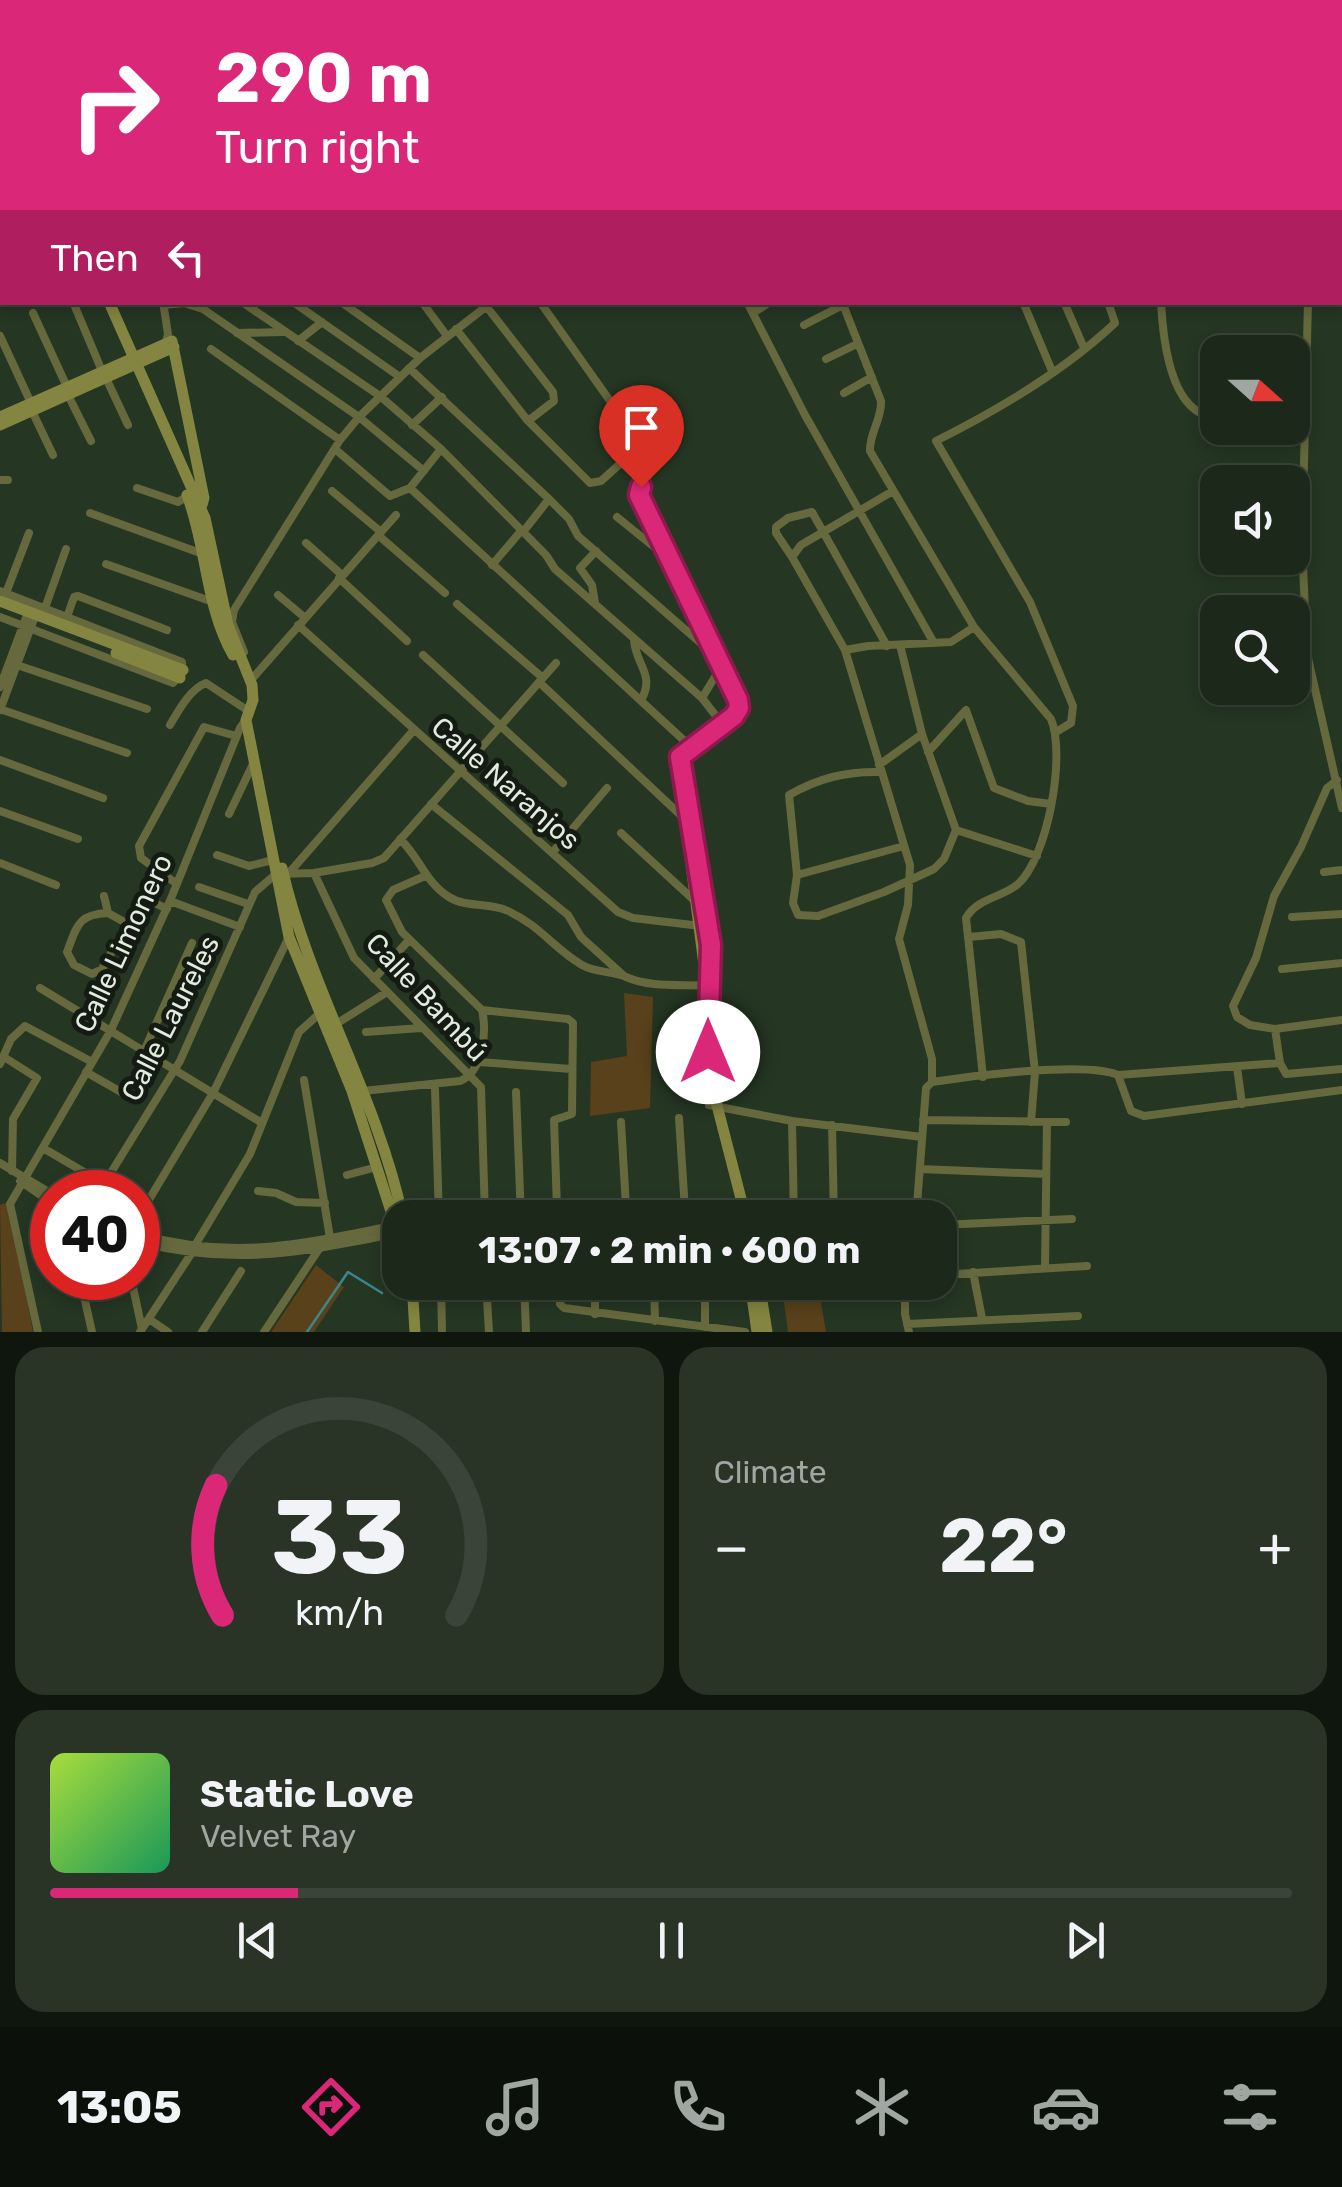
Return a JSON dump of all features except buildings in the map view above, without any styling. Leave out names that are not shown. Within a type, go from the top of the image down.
[{"type":"main road","points":[[104,305],[132,362]]},
{"type":"main road","points":[[110,305],[198,511],[228,624],[248,674],[253,764],[280,870],[298,934],[389,1200]]},
{"type":"main road","points":[[0,417],[31,407],[170,343]]},
{"type":"main road","points":[[170,343],[189,492]]},
{"type":"main road","points":[[170,343],[204,498],[198,511],[213,602],[222,636],[248,674]]},
{"type":"main road","points":[[0,425],[31,407]]},
{"type":"main road","points":[[2,595],[32,615]]},
{"type":"main road","points":[[0,608],[32,615],[181,674]]},
{"type":"main road","points":[[248,716],[280,870],[289,938],[319,1014],[332,1026],[362,1091],[392,1200]]},
{"type":"main road","points":[[680,757],[676,763],[711,958],[706,986],[713,1105],[737,1200]]},
{"type":"main road","points":[[688,822],[696,902],[704,926]]},
{"type":"main road","points":[[411,1300],[415,1331]]},
{"type":"main road","points":[[753,1300],[757,1332]]},
{"type":"main road","points":[[762,1300],[767,1332]]},
{"type":"street","points":[[74,305],[128,426]]},
{"type":"street","points":[[164,305],[170,343]]},
{"type":"street","points":[[192,305],[359,417],[424,471]]},
{"type":"street","points":[[246,305],[380,396],[440,449],[561,574],[702,698],[723,725]]},
{"type":"street","points":[[297,305],[400,376]]},
{"type":"street","points":[[346,305],[420,358]]},
{"type":"street","points":[[424,305],[447,336]]},
{"type":"street","points":[[248,674],[246,655],[232,616],[340,440],[400,376],[486,305]]},
{"type":"street","points":[[488,305],[553,392],[554,400],[528,420]]},
{"type":"street","points":[[542,305],[654,468],[639,491],[738,700],[739,708],[723,725],[680,757]]},
{"type":"street","points":[[749,305],[858,512],[934,643]]},
{"type":"street","points":[[753,312],[765,305]]},
{"type":"street","points":[[804,325],[840,305]]},
{"type":"street","points":[[842,305],[882,406],[870,448],[974,627],[1051,719],[1056,732],[1044,843],[1018,884],[971,910],[966,923],[983,1077]]},
{"type":"street","points":[[1024,305],[1052,370]]},
{"type":"street","points":[[1065,305],[1084,348]]},
{"type":"street","points":[[1056,732],[1071,723],[1074,706],[1030,602],[936,441],[971,425],[1115,324],[1109,305]]},
{"type":"street","points":[[1161,305],[1166,356],[1186,404],[1200,414]]},
{"type":"street","points":[[1307,335],[1308,305]]},
{"type":"street","points":[[34,313],[91,441]]},
{"type":"street","points":[[298,341],[322,322]]},
{"type":"street","points":[[456,329],[528,420],[593,484],[602,482],[641,446]]},
{"type":"street","points":[[237,333],[283,332]]},
{"type":"street","points":[[0,336],[53,455]]},
{"type":"street","points":[[826,359],[858,344]]},
{"type":"street","points":[[212,349],[340,440]]},
{"type":"street","points":[[409,368],[550,499],[569,519],[578,536],[716,656]]},
{"type":"street","points":[[844,393],[872,378]]},
{"type":"street","points":[[412,425],[442,397]]},
{"type":"street","points":[[606,419],[631,454]]},
{"type":"street","points":[[1304,445],[1302,544],[1307,654],[1342,808]]},
{"type":"street","points":[[335,449],[385,494],[395,496],[410,488],[440,449]]},
{"type":"street","points":[[138,488],[176,502],[189,492]]},
{"type":"street","points":[[410,488],[690,746]]},
{"type":"street","points":[[332,490],[445,593]]},
{"type":"street","points":[[792,557],[824,530],[893,491]]},
{"type":"street","points":[[492,566],[550,499]]},
{"type":"street","points":[[888,646],[810,511],[781,522],[775,530],[846,650],[910,865],[908,905],[900,944],[932,1059],[932,1082]]},
{"type":"street","points":[[628,527],[647,512]]},
{"type":"street","points":[[90,513],[204,554]]},
{"type":"street","points":[[248,674],[396,515]]},
{"type":"street","points":[[617,517],[667,556]]},
{"type":"street","points":[[2,595],[29,532]]},
{"type":"street","points":[[306,544],[407,640]]},
{"type":"street","points":[[0,687],[66,549]]},
{"type":"street","points":[[561,574],[580,568],[596,551]]},
{"type":"street","points":[[106,564],[213,602]]},
{"type":"street","points":[[580,568],[592,585],[594,603]]},
{"type":"street","name":"Calle Naranjos","points":[[278,595],[413,731],[623,915],[704,926]]},
{"type":"street","points":[[66,617],[78,596],[168,630]]},
{"type":"street","points":[[458,604],[688,822]]},
{"type":"street","points":[[0,617],[66,617],[182,662],[181,674]]},
{"type":"street","points":[[846,650],[950,642],[974,627]]},
{"type":"street","points":[[634,640],[634,651],[647,674],[648,687],[641,700]]},
{"type":"street","points":[[900,645],[922,734],[956,830],[942,862],[909,880],[808,918],[798,915],[794,907],[797,875],[790,795],[843,773],[880,768],[922,734]]},
{"type":"street","points":[[0,654],[146,709]]},
{"type":"street","points":[[424,655],[563,783]]},
{"type":"street","points":[[13,662],[0,709],[127,753]]},
{"type":"street","points":[[216,854],[250,866],[314,872],[377,862],[556,662]]},
{"type":"street","points":[[702,698],[721,667]]},
{"type":"street","points":[[170,724],[185,700],[206,683],[248,716]]},
{"type":"street","points":[[928,752],[966,710],[994,788],[1028,801],[1051,804]]},
{"type":"street","name":"Calle Limonero","points":[[19,1177],[43,1148],[111,1030],[178,884],[236,736],[248,716]]},
{"type":"street","points":[[178,884],[138,853],[203,728],[208,726],[236,736]]},
{"type":"street","name":"Calle Laureles","points":[[112,1170],[174,1069],[248,904],[413,731]]},
{"type":"street","points":[[0,760],[103,798]]},
{"type":"street","points":[[230,814],[253,764]]},
{"type":"street","points":[[1338,780],[1327,788],[1301,848],[1274,896],[1256,958],[1233,1002],[1234,1012],[1242,1021],[1275,1028],[1342,1020]]},
{"type":"street","points":[[552,853],[607,788]]},
{"type":"street","points":[[431,804],[568,915],[582,937],[624,976],[638,984],[706,986]]},
{"type":"street","points":[[0,811],[78,839]]},
{"type":"street","points":[[956,830],[1037,856]]},
{"type":"street","points":[[622,833],[696,902]]},
{"type":"street","points":[[400,839],[417,856],[425,876],[453,900],[498,906],[528,920],[584,966],[607,975],[624,976]]},
{"type":"street","points":[[797,875],[904,846]]},
{"type":"street","points":[[0,863],[56,885]]},
{"type":"street","points":[[1324,872],[1342,870]]},
{"type":"street","name":"Calle Bambú","points":[[314,872],[354,958],[481,1088],[486,1200]]},
{"type":"street","points":[[362,1091],[460,1081],[470,1077],[478,1062],[482,1010],[394,922],[386,902],[387,896],[425,876]]},
{"type":"street","points":[[200,887],[248,904]]},
{"type":"street","points":[[104,896],[108,912]]},
{"type":"street","points":[[128,924],[108,912],[82,919],[67,952],[74,965],[95,974],[102,969],[144,899],[240,928]]},
{"type":"street","points":[[1292,917],[1342,914]]},
{"type":"street","points":[[969,938],[1000,934],[1021,942],[1035,1072],[1031,1122]]},
{"type":"street","points":[[160,1181],[213,1093],[289,938]]},
{"type":"street","points":[[374,979],[410,940]]},
{"type":"street","points":[[144,1052],[192,943]]},
{"type":"street","points":[[1282,970],[1342,963]]},
{"type":"street","points":[[40,988],[262,1124]]},
{"type":"street","points":[[332,1026],[387,992]]},
{"type":"street","points":[[482,1010],[570,1019],[572,1115],[554,1119],[556,1200]]},
{"type":"street","points":[[141,1330],[245,1164],[299,1032],[319,1014]]},
{"type":"street","points":[[38,1332],[10,1209],[19,1177],[13,1119],[38,1078],[35,1073],[2,1060],[11,1040],[20,1028],[27,1026],[92,1062]]},
{"type":"street","points":[[366,1032],[421,1028]]},
{"type":"street","points":[[1275,1028],[1282,1071],[1291,1075],[1342,1069]]},
{"type":"street","points":[[478,1062],[571,1069]]},
{"type":"street","points":[[917,1200],[926,1088],[932,1082],[1035,1072],[1096,1069],[1118,1074],[1280,1063]]},
{"type":"street","points":[[1237,1067],[1242,1104]]},
{"type":"street","points":[[86,1072],[128,1096]]},
{"type":"street","points":[[1118,1074],[1131,1111],[1141,1116],[1342,1090]]},
{"type":"street","points":[[264,1332],[324,1242],[325,1203],[304,1080]]},
{"type":"street","points":[[435,1089],[439,1200]]},
{"type":"street","points":[[516,1092],[520,1200]]},
{"type":"street","points":[[713,1105],[739,1113],[922,1137]]},
{"type":"street","points":[[718,1122],[739,1113]]},
{"type":"street","points":[[679,1118],[684,1200]]},
{"type":"street","points":[[923,1120],[1066,1122]]},
{"type":"street","points":[[792,1121],[794,1200]]},
{"type":"street","points":[[622,1122],[626,1200]]},
{"type":"street","points":[[1046,1267],[1047,1122]]},
{"type":"street","points":[[832,1125],[834,1200]]},
{"type":"street","points":[[43,1148],[81,1170]]},
{"type":"street","points":[[0,1162],[30,1186]]},
{"type":"street","points":[[347,1174],[377,1167]]},
{"type":"street","points":[[920,1169],[1046,1174]]},
{"type":"street","points":[[19,1177],[30,1183]]},
{"type":"street","points":[[258,1191],[276,1193],[296,1202],[325,1203]]},
{"type":"street","points":[[957,1224],[1072,1219]]},
{"type":"street","points":[[324,1242],[382,1232]]},
{"type":"street","points":[[160,1245],[193,1250],[270,1249],[382,1232]]},
{"type":"street","points":[[160,1240],[193,1250]]},
{"type":"street","points":[[957,1273],[1087,1266]]},
{"type":"street","points":[[202,1332],[241,1271]]},
{"type":"street","points":[[972,1272],[982,1318]]},
{"type":"street","points":[[85,1300],[92,1332]]},
{"type":"street","points":[[135,1300],[141,1330]]},
{"type":"street","points":[[441,1300],[442,1330]]},
{"type":"street","points":[[487,1300],[489,1332]]},
{"type":"street","points":[[525,1300],[526,1332]]},
{"type":"street","points":[[560,1300],[561,1307],[595,1314],[745,1332]]},
{"type":"street","points":[[595,1300],[595,1314]]},
{"type":"street","points":[[655,1300],[656,1321]]},
{"type":"street","points":[[705,1300],[705,1327]]},
{"type":"street","points":[[906,1300],[908,1328],[982,1318],[1078,1316]]},
{"type":"street","points":[[149,1319],[168,1332]]},
{"type":"shaded area","points":[[624,993],[653,997],[650,1108],[590,1116],[591,1062],[627,1056]]},
{"type":"shaded area","points":[[9,1202],[33,1332],[2,1332],[0,1205]]},
{"type":"shaded area","points":[[316,1265],[344,1287],[314,1332],[271,1332]]},
{"type":"shaded area","points":[[821,1300],[826,1332],[788,1332],[784,1302]]},
{"type":"waterway","points":[[307,1332],[348,1272],[382,1293]]},
{"type":"route","points":[[641,487],[639,495],[739,708],[680,757],[711,945],[708,1052]]}]
